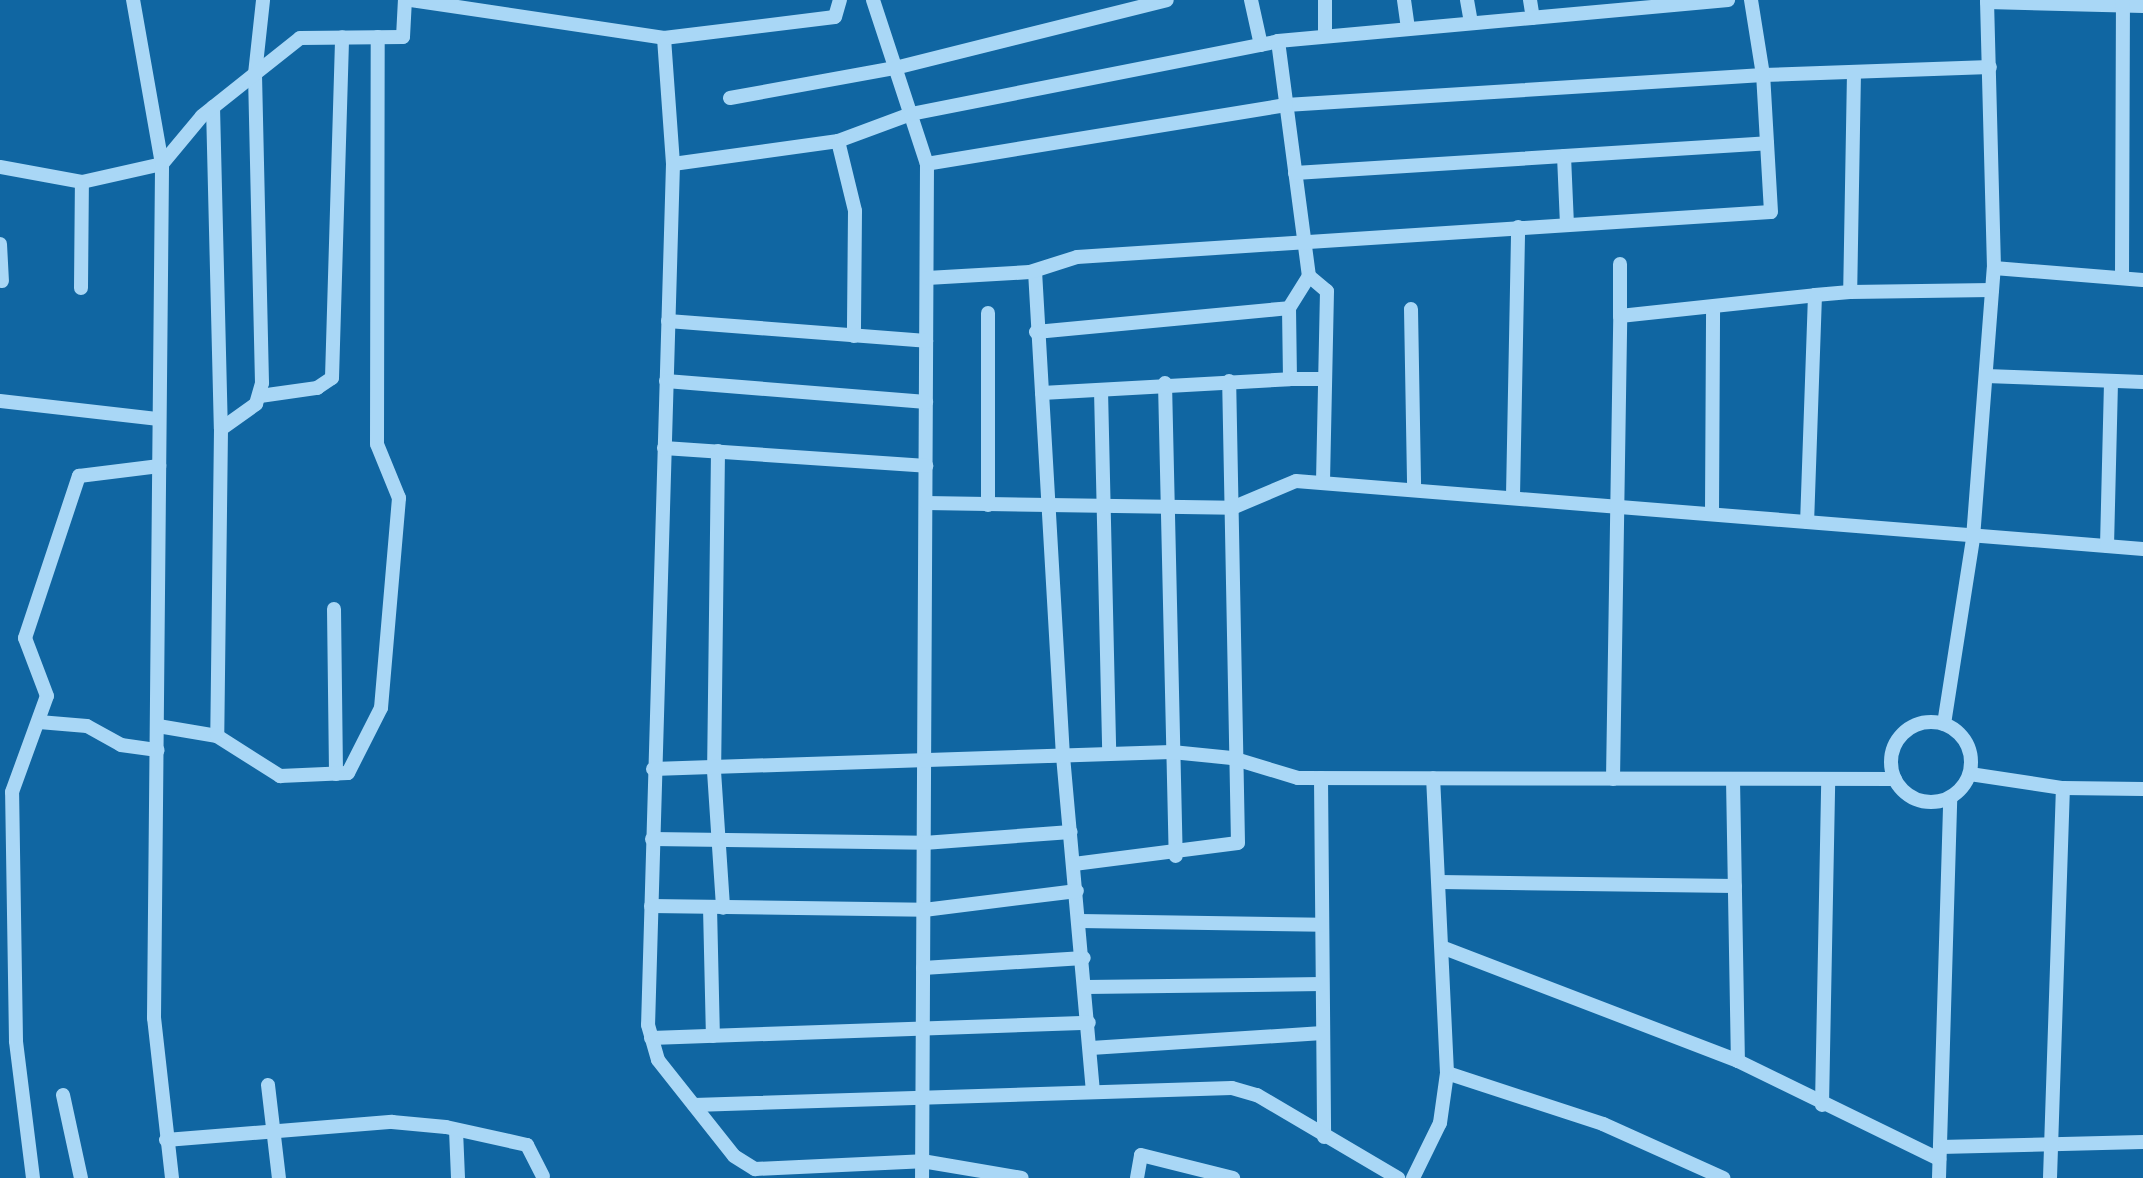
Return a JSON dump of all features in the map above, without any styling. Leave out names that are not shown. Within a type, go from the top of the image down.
[{"type":"street","points":[[133,0],[162,164],[154,1018],[172,1178]]},
{"type":"street","points":[[260,396],[255,74],[263,0]]},
{"type":"street","points":[[1,168],[82,182],[162,164],[213,107],[300,38],[403,37],[408,0],[664,38],[807,23],[835,17],[844,1]]},
{"type":"street","points":[[873,0],[927,164],[922,1178]]},
{"type":"street","points":[[730,98],[895,68],[1167,0]]},
{"type":"street","points":[[1251,0],[1261,45]]},
{"type":"street","points":[[1325,0],[1325,36]]},
{"type":"street","points":[[1404,0],[1408,27]]},
{"type":"street","points":[[1467,0],[1471,23]]},
{"type":"street","points":[[1530,0],[1533,18]]},
{"type":"street","points":[[673,164],[838,141],[911,114],[1278,41],[1533,18],[1599,6],[1728,0]]},
{"type":"street","points":[[927,278],[1035,271],[1077,257],[1303,239],[1771,212],[1763,75],[1751,0]]},
{"type":"street","points":[[1944,724],[1973,538],[1994,268],[1987,1],[2143,6]]},
{"type":"street","points":[[2122,3],[2122,278]]},
{"type":"street","points":[[221,429],[260,396],[317,388],[332,378],[342,37]]},
{"type":"street","points":[[158,726],[217,736],[268,772],[336,774],[359,765],[387,686],[399,498],[377,444],[378,37]]},
{"type":"street","points":[[664,38],[673,164],[653,769],[651,1038],[658,1060],[734,1156],[755,1169],[922,1161],[1022,1178]]},
{"type":"street","points":[[1278,41],[1309,276],[1327,291],[1323,483]]},
{"type":"street","points":[[927,164],[1286,105],[1763,75],[1990,67]]},
{"type":"street","points":[[1850,292],[1854,72]]},
{"type":"street","points":[[213,107],[221,429],[217,736]]},
{"type":"street","points":[[838,141],[855,211],[854,336]]},
{"type":"street","points":[[1295,173],[1767,143]]},
{"type":"street","points":[[1564,156],[1567,224]]},
{"type":"street","points":[[81,288],[82,182]]},
{"type":"street","points":[[1513,496],[1518,227]]},
{"type":"street","points":[[0,244],[2,281]]},
{"type":"street","points":[[1613,779],[1612,503],[1620,264]]},
{"type":"street","points":[[1994,268],[2143,280]]},
{"type":"street","points":[[1035,271],[1045,506],[1063,756],[1084,958],[1093,1089]]},
{"type":"street","points":[[1290,379],[1289,308],[1309,276]]},
{"type":"street","points":[[1620,316],[1713,309],[1850,292],[1992,290]]},
{"type":"street","points":[[1807,522],[1815,295]]},
{"type":"street","points":[[1036,332],[1289,308]]},
{"type":"street","points":[[1411,309],[1414,489]]},
{"type":"street","points":[[1712,513],[1713,309]]},
{"type":"street","points":[[988,313],[988,505]]},
{"type":"street","points":[[668,321],[926,341]]},
{"type":"street","points":[[1986,376],[2143,382]]},
{"type":"street","points":[[1042,393],[1165,383],[1325,379]]},
{"type":"street","points":[[666,381],[926,402]]},
{"type":"street","points":[[1074,864],[1176,856],[1237,846],[1232,758],[1229,381]]},
{"type":"street","points":[[2107,546],[2111,382]]},
{"type":"street","points":[[1165,383],[1176,856]]},
{"type":"street","points":[[1101,390],[1101,506],[1109,752]]},
{"type":"street","points":[[0,401],[159,419]]},
{"type":"street","points":[[664,448],[926,466]]},
{"type":"street","points":[[713,1036],[719,840],[714,771],[718,451]]},
{"type":"street","points":[[33,1178],[16,1041],[12,792],[47,696],[25,638],[71,488],[94,470],[159,466]]},
{"type":"street","points":[[926,503],[1101,506],[1170,512],[1232,508],[1283,483],[1323,483],[1612,503],[1973,538],[2143,549]]},
{"type":"street","points":[[334,609],[336,774]]},
{"type":"street","points":[[39,722],[87,726],[121,745],[158,750]]},
{"type":"street","points":[[1895,779],[1900,737],[1927,722],[1944,724],[1967,743],[1970,774],[1950,798],[1939,1178]]},
{"type":"street","points":[[653,769],[714,771],[1109,752],[1172,752],[1232,758],[1321,778],[1895,779],[1919,801],[1950,798]]},
{"type":"street","points":[[1970,774],[2063,788],[2143,789]]},
{"type":"street","points":[[1321,778],[1324,1137]]},
{"type":"street","points":[[1417,1177],[1440,1123],[1447,1073],[1444,948],[1433,778]]},
{"type":"street","points":[[1733,779],[1738,1061]]},
{"type":"street","points":[[1822,1105],[1828,779]]},
{"type":"street","points":[[2050,1178],[2063,788]]},
{"type":"street","points":[[652,839],[924,843],[1071,832]]},
{"type":"street","points":[[1440,882],[1735,886]]},
{"type":"street","points":[[651,906],[924,910],[1077,891]]},
{"type":"street","points":[[1080,921],[1322,925]]},
{"type":"street","points":[[1444,948],[1738,1061],[1822,1105],[1939,1153],[2051,1144],[2143,1142]]},
{"type":"street","points":[[923,968],[1084,958]]},
{"type":"street","points":[[1086,987],[1322,984]]},
{"type":"street","points":[[651,1038],[1089,1023]]},
{"type":"street","points":[[1091,1048],[1323,1033]]},
{"type":"street","points":[[1447,1073],[1603,1124],[1723,1178]]},
{"type":"street","points":[[268,1085],[279,1178]]},
{"type":"street","points":[[694,1105],[1093,1089],[1247,1090],[1398,1178]]},
{"type":"street","points":[[63,1095],[81,1178]]},
{"type":"street","points":[[166,1140],[392,1122],[456,1130],[527,1145],[543,1176]]},
{"type":"street","points":[[456,1130],[458,1178]]},
{"type":"street","points":[[1137,1178],[1141,1155],[1233,1178]]}]
